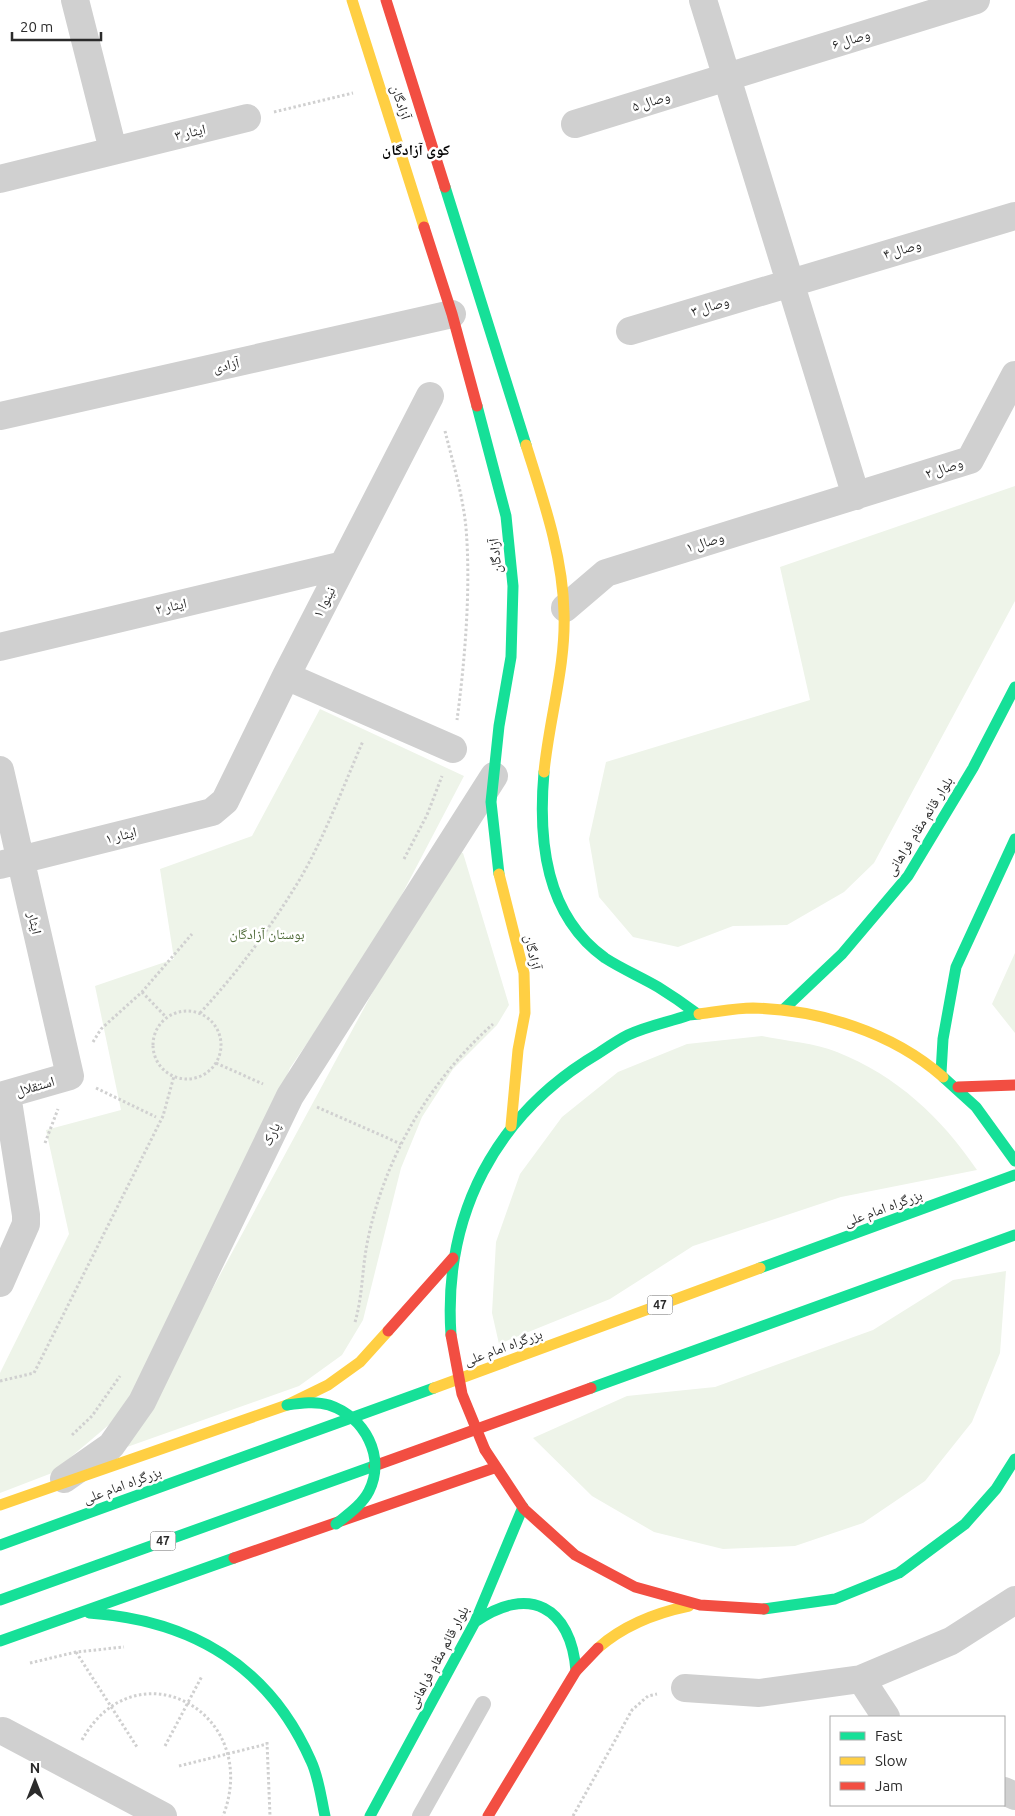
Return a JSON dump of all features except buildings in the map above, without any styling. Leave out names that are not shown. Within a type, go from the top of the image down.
[{"type":"main road","name":"آزادگان","points":[[352,0],[452,314],[506,516],[513,586],[511,657],[499,726],[491,802],[494,842],[500,878],[524,973],[525,1013],[514,1078],[512,1126]]},
{"type":"main road","name":"آزادگان","points":[[386,0],[542,496],[557,560],[565,608],[558,689],[549,730],[541,791],[544,839],[553,889],[562,911],[589,944],[626,972],[659,988],[696,1013]]},
{"type":"main road","name":"بلوار قائم مقام فراهانی","points":[[784,1009],[842,954],[908,876],[973,768],[1015,687]]},
{"type":"main road","points":[[941,1073],[943,1039],[956,967],[1015,839]]},
{"type":"main road","points":[[1015,1162],[1000,1134],[958,1087],[941,1073],[893,1042],[849,1024],[784,1009],[740,1007],[696,1013],[643,1028],[593,1052],[549,1085],[512,1126],[474,1188],[453,1258],[449,1312],[454,1367],[470,1420],[494,1468],[522,1507],[557,1540],[596,1568],[642,1591],[692,1605],[744,1611],[796,1608],[846,1596],[894,1577],[938,1549],[976,1514],[1008,1473],[1015,1459]]},
{"type":"main road","points":[[958,1087],[1015,1085]]},
{"type":"main road","name":"بزرگراه امام علی","points":[[0,1545],[1015,1175]]},
{"type":"main road","name":"47","points":[[0,1600],[1015,1235]]},
{"type":"main road","points":[[0,1505],[287,1405],[328,1385],[360,1362],[453,1258]]},
{"type":"main road","points":[[287,1405],[311,1402],[329,1405],[346,1412],[360,1423],[370,1439],[375,1455],[369,1490],[358,1505],[336,1524]]},
{"type":"main road","points":[[0,1642],[72,1614],[494,1468]]},
{"type":"main road","name":"بلوار قائم مقام فراهانی","points":[[370,1816],[475,1622],[522,1507]]},
{"type":"main road","points":[[475,1622],[486,1612],[499,1605],[529,1603],[543,1607],[556,1616],[566,1627],[574,1641],[577,1656],[576,1671]]},
{"type":"main road","points":[[488,1816],[576,1671],[590,1655],[622,1628],[668,1609],[692,1605]]},
{"type":"main road","points":[[72,1614],[102,1613],[131,1616],[160,1623],[197,1638],[238,1664],[260,1684],[280,1707],[297,1733],[310,1761],[325,1816]]},
{"type":"street","points":[[75,0],[113,150]]},
{"type":"street","points":[[703,0],[856,496]]},
{"type":"street","name":"وصال ۶","points":[[727,77],[976,0]]},
{"type":"street","name":"وصال ۵","points":[[575,124],[727,77]]},
{"type":"street","name":"ایثار ۳","points":[[0,179],[247,118]]},
{"type":"street","name":"وصال ۴","points":[[790,282],[1015,216]]},
{"type":"street","name":"وصال ۳","points":[[630,331],[790,282]]},
{"type":"street","name":"آزادی","points":[[0,416],[452,314]]},
{"type":"street","name":"وصال ۲","points":[[856,496],[970,460],[1015,376]]},
{"type":"street","name":"نینوا ۱","points":[[220,808],[430,396]]},
{"type":"street","name":"وصال ۱","points":[[565,608],[606,573],[856,496]]},
{"type":"street","name":"ایثار ۲","points":[[0,647],[343,566]]},
{"type":"street","points":[[286,676],[453,749]]},
{"type":"street","name":"ایثار","points":[[0,770],[10,862],[70,1076]]},
{"type":"street","name":"پارک","points":[[53,1486],[111,1446],[142,1402],[290,1096],[494,776]]},
{"type":"street","name":"ایثار ۱","points":[[10,862],[212,812],[220,808]]},
{"type":"street","name":"استقلال","points":[[4,1095],[70,1076]]},
{"type":"street","points":[[0,1282],[26,1224],[26,1215],[4,1095]]},
{"type":"street","points":[[685,1688],[759,1693],[861,1679],[951,1641],[1015,1600]]},
{"type":"street","points":[[861,1679],[885,1716]]},
{"type":"street","points":[[2,1733],[68,1765],[162,1816]]},
{"type":"lane","points":[[420,1816],[483,1704]]},
{"type":"path","points":[[247,118],[380,86]]},
{"type":"path","points":[[401,865],[427,816],[453,749],[462,689],[466,603],[466,528],[456,476],[442,420],[430,396]]},
{"type":"path","points":[[200,1013],[236,974],[300,878],[332,816],[374,714]]},
{"type":"path","points":[[42,1150],[70,1076],[101,1029],[142,992],[192,934]]},
{"type":"path","points":[[142,992],[166,1017]]},
{"type":"path","points":[[189,1010],[200,1013],[218,1029],[221,1040],[220,1052],[216,1063],[208,1072],[197,1077],[185,1079],[174,1076],[163,1070],[156,1060],[153,1049],[154,1037],[158,1026],[166,1017],[177,1012],[189,1010]]},
{"type":"path","points":[[352,1328],[359,1304],[368,1239],[376,1207],[401,1144],[437,1085],[499,1016]]},
{"type":"path","points":[[70,1076],[156,1117]]},
{"type":"path","points":[[0,1381],[34,1373],[163,1116],[174,1076]]},
{"type":"path","points":[[260,1092],[269,1076]]},
{"type":"path","points":[[71,1436],[92,1416],[124,1368]]},
{"type":"path","points":[[29,1663],[76,1652],[129,1646]]},
{"type":"path","points":[[76,1652],[138,1747]]},
{"type":"path","points":[[165,1746],[204,1671]]},
{"type":"path","points":[[573,1816],[632,1710],[648,1696],[685,1688]]},
{"type":"path","points":[[68,1765],[88,1729],[98,1716],[111,1706],[140,1695],[156,1694],[187,1701],[212,1723],[222,1738],[228,1754],[231,1786],[223,1816]]},
{"type":"path","points":[[264,1737],[268,1744],[270,1816]]},
{"type":"path","points":[[179,1766],[268,1744]]},
{"type":"green space","points":[[1015,486],[1015,601],[874,863],[844,892],[787,925],[733,926],[678,947],[633,937],[599,897],[589,839],[606,762],[810,700],[780,567]]},
{"type":"green space","name":"بوستان آزادگان","points":[[320,709],[464,776],[377,942],[290,1068],[234,1207],[124,1412],[52,1473],[0,1493],[0,1373],[69,1234],[46,1130],[121,1110],[95,986],[174,959],[160,869],[252,836]]},
{"type":"green space","points":[[450,849],[463,853],[509,1005],[497,1025],[453,1069],[422,1117],[401,1168],[363,1320],[342,1355],[299,1386],[127,1447]]},
{"type":"green space","points":[[1015,953],[1015,1033],[992,1004]]},
{"type":"green space","points":[[762,1036],[829,1049],[879,1073],[916,1100],[933,1116],[977,1170],[841,1197],[693,1246],[610,1299],[499,1344],[492,1313],[496,1242],[520,1174],[562,1117],[618,1072],[687,1044]]},
{"type":"green space","points":[[1006,1271],[1000,1353],[972,1422],[925,1481],[863,1523],[795,1546],[723,1549],[654,1532],[592,1496],[533,1438],[627,1396],[715,1387],[873,1330],[953,1280]]},
{"type":"traffic: fast","points":[[445,187],[526,445]]},
{"type":"traffic: fast","points":[[477,406],[506,516],[513,586],[511,657],[499,726],[491,802],[499,874]]},
{"type":"traffic: fast","points":[[784,1009],[842,954],[908,876],[973,768],[1015,687]]},
{"type":"traffic: fast","points":[[544,772],[542,798],[545,849],[550,874],[558,898],[569,920],[585,940],[605,958],[658,987],[696,1013]]},
{"type":"traffic: fast","points":[[941,1073],[943,1039],[956,967],[1015,839]]},
{"type":"traffic: fast","points":[[451,1335],[451,1291],[456,1249],[467,1209],[483,1172],[504,1137],[531,1106],[562,1078],[613,1044],[643,1029],[689,1015],[699,1014]]},
{"type":"traffic: fast","points":[[943,1077],[976,1107],[1015,1161]]},
{"type":"traffic: fast","points":[[760,1268],[1015,1175]]},
{"type":"traffic: fast","points":[[591,1388],[1015,1235]]},
{"type":"traffic: fast","points":[[0,1545],[434,1388]]},
{"type":"traffic: fast","points":[[287,1405],[303,1403],[329,1405],[353,1419],[369,1440],[375,1465],[374,1478],[369,1491],[358,1505],[336,1524]]},
{"type":"traffic: fast","points":[[764,1609],[835,1599],[899,1573],[965,1524],[996,1489],[1015,1459]]},
{"type":"traffic: fast","points":[[0,1600],[374,1466]]},
{"type":"traffic: fast","points":[[370,1816],[475,1622],[523,1507]]},
{"type":"traffic: fast","points":[[0,1641],[234,1558]]},
{"type":"traffic: fast","points":[[475,1622],[495,1611],[513,1605],[529,1604],[544,1608],[556,1617],[566,1631],[576,1671]]},
{"type":"traffic: fast","points":[[89,1613],[126,1617],[160,1626],[193,1638],[222,1654],[249,1674],[273,1698],[294,1727],[314,1768],[325,1816]]},
{"type":"traffic: slow","points":[[352,0],[424,227]]},
{"type":"traffic: slow","points":[[526,445],[551,528],[563,592],[564,633],[560,673],[544,772]]},
{"type":"traffic: slow","points":[[499,874],[524,973],[525,1013],[518,1050],[511,1126]]},
{"type":"traffic: slow","points":[[699,1014],[753,1008],[804,1013],[829,1019],[854,1026],[878,1036],[923,1061],[943,1077]]},
{"type":"traffic: slow","points":[[434,1388],[760,1268]]},
{"type":"traffic: slow","points":[[0,1505],[287,1405],[328,1385],[360,1362],[388,1331]]},
{"type":"traffic: slow","points":[[598,1648],[629,1626],[652,1616],[689,1606]]},
{"type":"traffic: jam","points":[[386,0],[445,187]]},
{"type":"traffic: jam","points":[[424,227],[452,314],[477,406]]},
{"type":"traffic: jam","points":[[958,1087],[1015,1085]]},
{"type":"traffic: jam","points":[[388,1331],[453,1258]]},
{"type":"traffic: jam","points":[[451,1335],[462,1394],[485,1450]]},
{"type":"traffic: jam","points":[[374,1466],[591,1388]]},
{"type":"traffic: jam","points":[[485,1450],[524,1509],[575,1555],[635,1587],[700,1605],[764,1609]]},
{"type":"traffic: jam","points":[[234,1558],[494,1468]]},
{"type":"traffic: jam","points":[[488,1816],[576,1671],[598,1648]]},
{"type":"district","name":"کوی آزادگان","points":[[416,150]]}]
